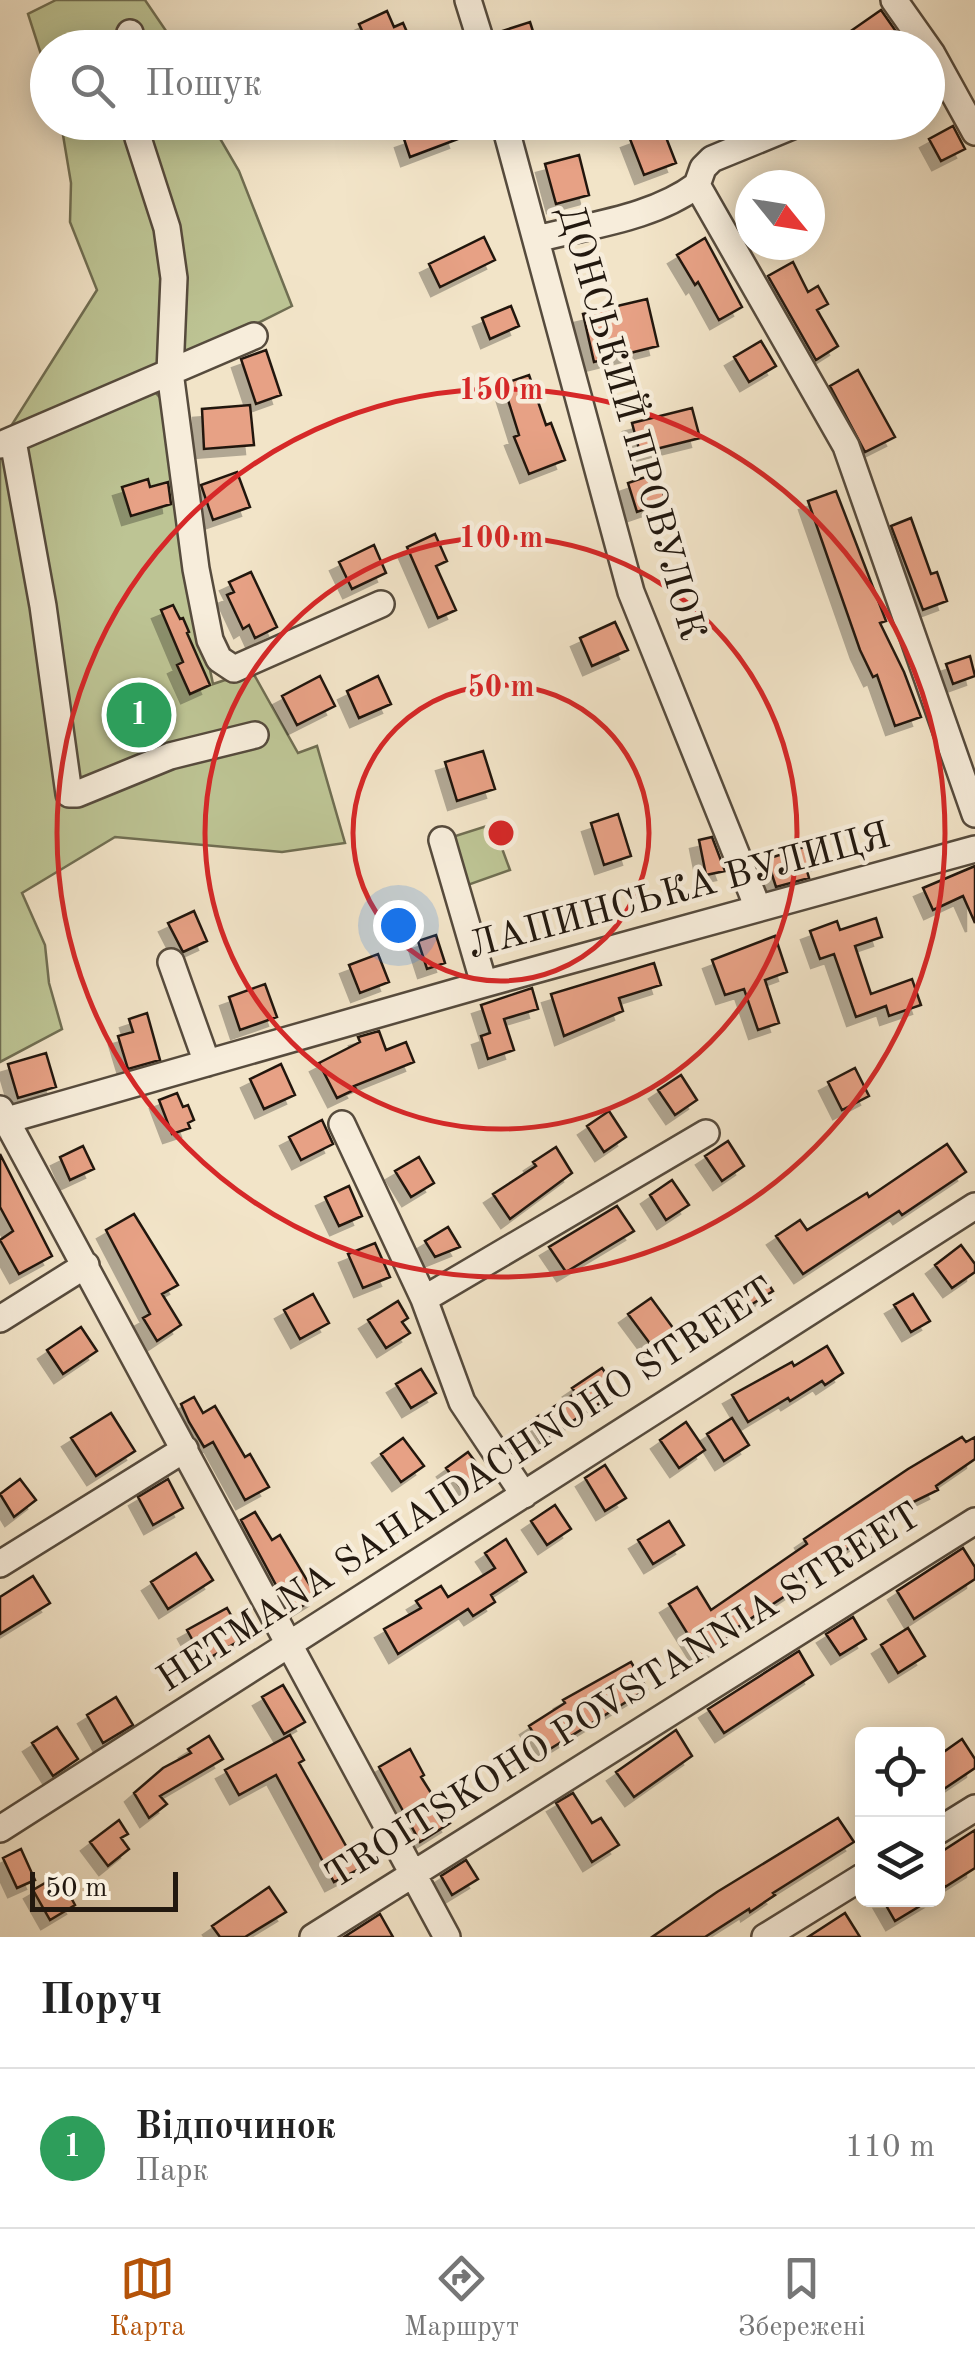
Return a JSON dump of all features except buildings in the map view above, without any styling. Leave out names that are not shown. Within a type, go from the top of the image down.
[{"type":"street","points":[[468,0],[477,30]]},
{"type":"street","points":[[894,0],[914,30]]},
{"type":"street","points":[[945,81],[975,132]]},
{"type":"street","points":[[139,140],[167,228],[174,278],[170,372],[196,569],[210,640],[220,659],[234,669],[381,604]]},
{"type":"street","name":"ДОНСЬКИЙ ПРОВУЛОК","points":[[509,140],[632,592],[758,908]]},
{"type":"street","points":[[537,239],[680,198],[697,185],[703,168],[712,159],[758,140]]},
{"type":"street","points":[[697,185],[846,446],[975,814]]},
{"type":"street","points":[[254,336],[6,443],[43,606],[69,794],[170,756],[255,734]]},
{"type":"street","points":[[442,840],[484,984]]},
{"type":"street","name":"ЛАПИНСЬКА ВУЛИЦЯ","points":[[2,1118],[975,850]]},
{"type":"street","points":[[171,962],[207,1063]]},
{"type":"street","points":[[2,1118],[86,1265],[447,1937]]},
{"type":"street","points":[[342,1124],[424,1299],[462,1402],[524,1495]]},
{"type":"street","points":[[424,1299],[706,1134]]},
{"type":"street","name":"HETMANA SAHAIDACHNOHO STREET","points":[[0,1830],[975,1206]]},
{"type":"street","points":[[0,1319],[86,1265]]},
{"type":"street","points":[[0,1564],[184,1449]]},
{"type":"street","name":"TROITSKOHO POVSTANNIA STREET","points":[[313,1937],[975,1522]]},
{"type":"street","points":[[945,1827],[975,1808]]},
{"type":"street","points":[[765,1937],[855,1881]]},
{"type":"green space","points":[[56,0],[145,0],[165,30],[33,30],[28,14]]},
{"type":"green space","points":[[64,140],[221,140],[239,171],[292,306],[192,356],[6,434],[97,290],[70,222],[71,183]]},
{"type":"green space","points":[[154,391],[163,401],[193,589],[213,684],[252,671],[298,753],[317,746],[345,843],[282,852],[115,837],[22,893],[45,945],[49,983],[62,1029],[0,1062],[0,456],[6,458],[23,446]]},
{"type":"green space","points":[[493,824],[510,870],[465,886],[449,838]]},
{"type":"place","name":"Відпочинок","points":[[139,715]]}]
